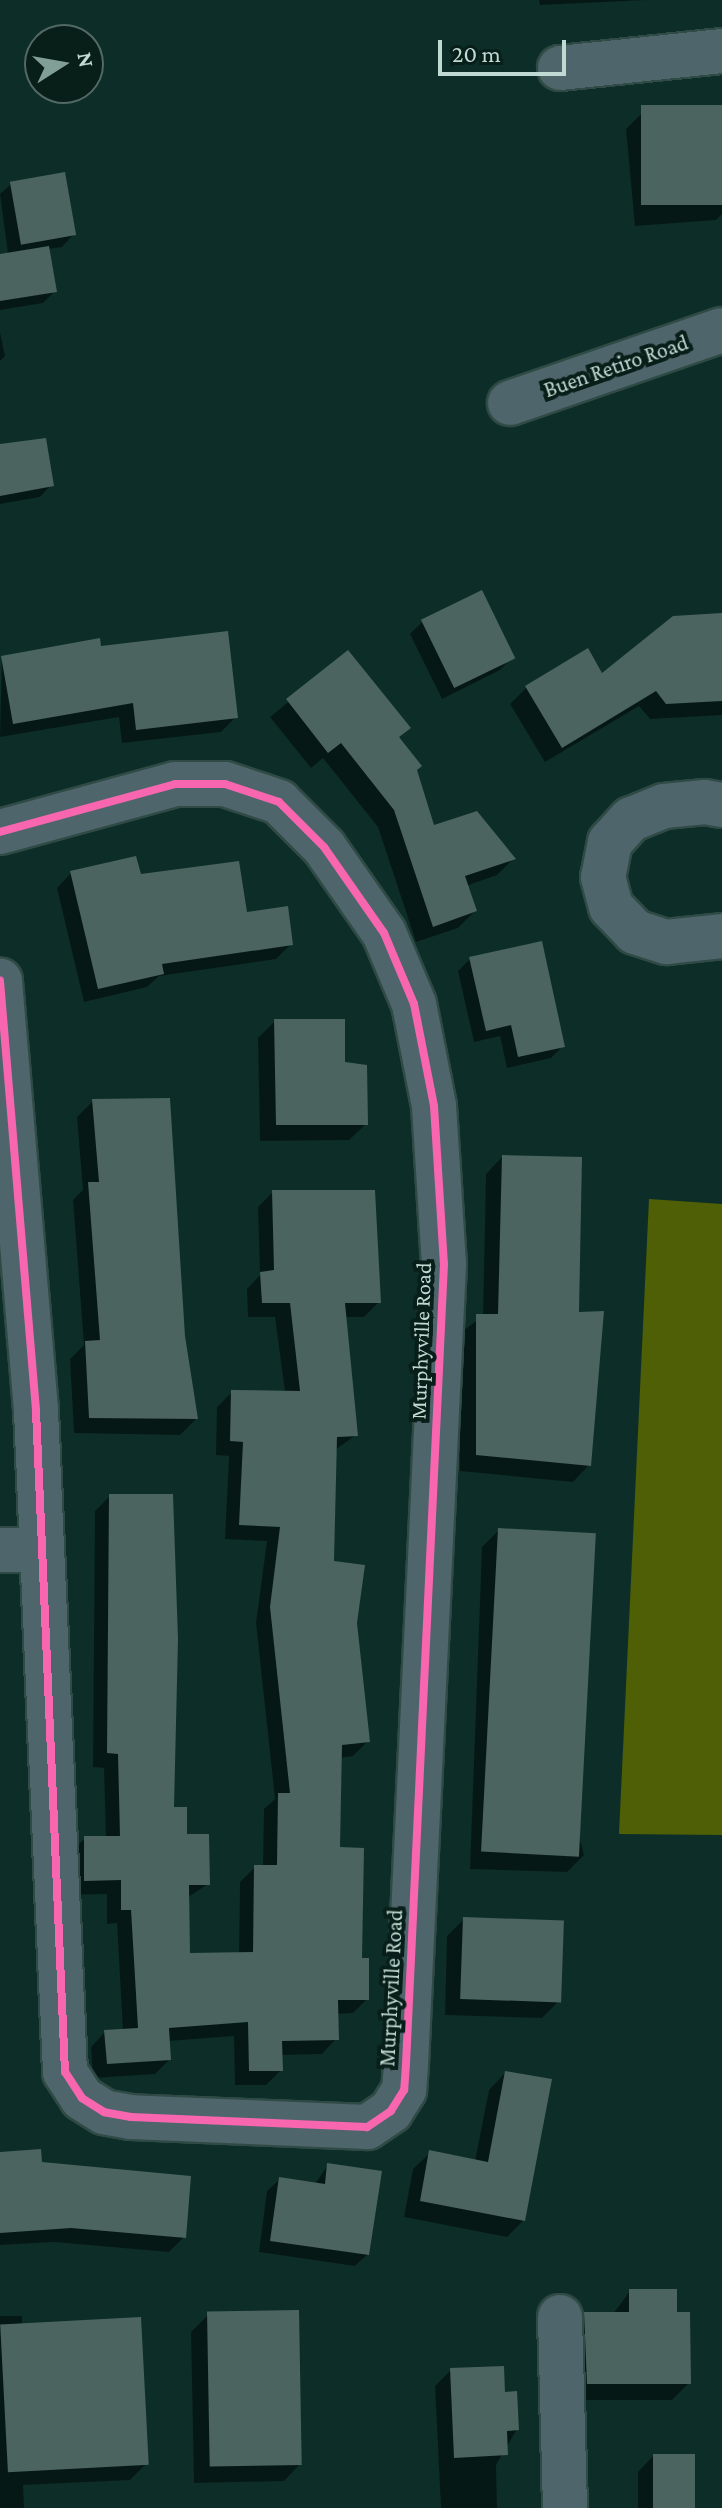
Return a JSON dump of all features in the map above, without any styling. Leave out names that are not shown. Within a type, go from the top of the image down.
[{"type":"street","points":[[560,68],[722,51]]},
{"type":"street","name":"Buen Retiro Road","points":[[510,403],[722,330]]},
{"type":"street","name":"Murphyville Road","points":[[0,832],[175,784],[225,784],[279,802],[324,847],[384,933],[414,1004],[434,1106],[444,1264],[404,2090],[391,2111],[367,2127],[131,2117],[104,2112],[82,2098],[65,2072],[20,1550],[36,1410],[0,981]]},
{"type":"street","points":[[722,805],[664,806],[631,819],[610,842],[603,877],[611,907],[635,932],[666,942],[722,936]]},
{"type":"street","points":[[560,2317],[565,2508]]},
{"type":"green space","points":[[649,1199],[722,1204],[722,1835],[619,1834]]},
{"type":"building","points":[[641,105],[722,105],[722,205],[641,205]]},
{"type":"building","points":[[65,172],[76,235],[21,245],[10,182]]},
{"type":"building","points":[[49,246],[57,292],[0,301],[0,254]]},
{"type":"building","points":[[46,438],[54,486],[0,496],[0,444]]},
{"type":"building","points":[[482,590],[515,658],[454,688],[421,620]]},
{"type":"building","points":[[722,613],[722,701],[666,704],[656,691],[562,748],[525,686],[588,648],[602,673],[673,616]]},
{"type":"building","points":[[228,631],[238,718],[136,730],[133,703],[13,724],[1,656],[100,638],[101,646]]},
{"type":"building","points":[[348,650],[411,728],[399,737],[422,766],[417,770],[434,825],[477,811],[516,859],[465,876],[477,911],[433,927],[394,810],[341,743],[328,753],[286,699]]},
{"type":"building","points":[[136,856],[141,874],[239,861],[247,912],[288,906],[293,945],[162,964],[164,974],[98,989],[70,871]]},
{"type":"building","points":[[542,941],[565,1047],[518,1057],[511,1025],[486,1031],[469,957]]},
{"type":"building","points":[[274,1019],[345,1019],[345,1062],[367,1065],[368,1125],[276,1125]]},
{"type":"building","points":[[170,1098],[185,1336],[198,1419],[89,1418],[85,1341],[100,1340],[88,1182],[99,1182],[92,1099]]},
{"type":"building","points":[[502,1155],[582,1157],[579,1312],[604,1311],[591,1466],[476,1455],[476,1314],[498,1314]]},
{"type":"building","points":[[272,1190],[375,1190],[381,1303],[345,1303],[358,1436],[337,1437],[334,1561],[365,1565],[357,1623],[370,1742],[342,1745],[340,1847],[364,1848],[362,1958],[369,1958],[369,2000],[338,2000],[339,2040],[282,2041],[283,2071],[249,2071],[248,2022],[169,2028],[171,2060],[107,2064],[104,2030],[138,2028],[131,1910],[121,1910],[121,1880],[84,1881],[84,1836],[120,1836],[118,1754],[107,1753],[109,1494],[173,1494],[178,1639],[174,1807],[187,1807],[187,1834],[209,1834],[210,1885],[189,1885],[190,1953],[253,1952],[254,1865],[277,1865],[278,1793],[290,1793],[270,1607],[280,1527],[239,1525],[243,1442],[230,1441],[231,1390],[300,1391],[290,1303],[262,1303],[260,1272],[274,1270]]},
{"type":"building","points":[[498,1528],[596,1533],[579,1857],[481,1852]]},
{"type":"building","points":[[463,1917],[564,1921],[561,2002],[460,1999]]},
{"type":"building","points":[[505,2071],[552,2079],[525,2221],[420,2201],[429,2150],[488,2162]]},
{"type":"building","points":[[41,2149],[42,2162],[191,2176],[186,2238],[71,2228],[0,2233],[0,2152]]},
{"type":"building","points":[[327,2163],[382,2171],[369,2255],[270,2241],[279,2177],[325,2184]]},
{"type":"building","points":[[629,2289],[677,2289],[677,2312],[690,2312],[691,2384],[587,2384],[584,2312],[629,2312]]},
{"type":"building","points":[[299,2310],[302,2465],[210,2467],[207,2312]]},
{"type":"building","points":[[141,2317],[149,2465],[8,2472],[0,2324]]},
{"type":"building","points":[[504,2366],[505,2392],[517,2391],[519,2430],[507,2431],[508,2455],[454,2458],[450,2368]]},
{"type":"building","points":[[653,2454],[695,2454],[695,2508],[653,2508]]},
{"type":"cycle path","points":[[0,832],[175,784],[225,784],[279,802],[324,847],[384,933],[414,1004],[434,1106],[444,1264],[404,2090],[391,2111],[367,2127],[131,2117],[104,2112],[82,2098],[65,2072],[36,1410],[0,981]]}]
